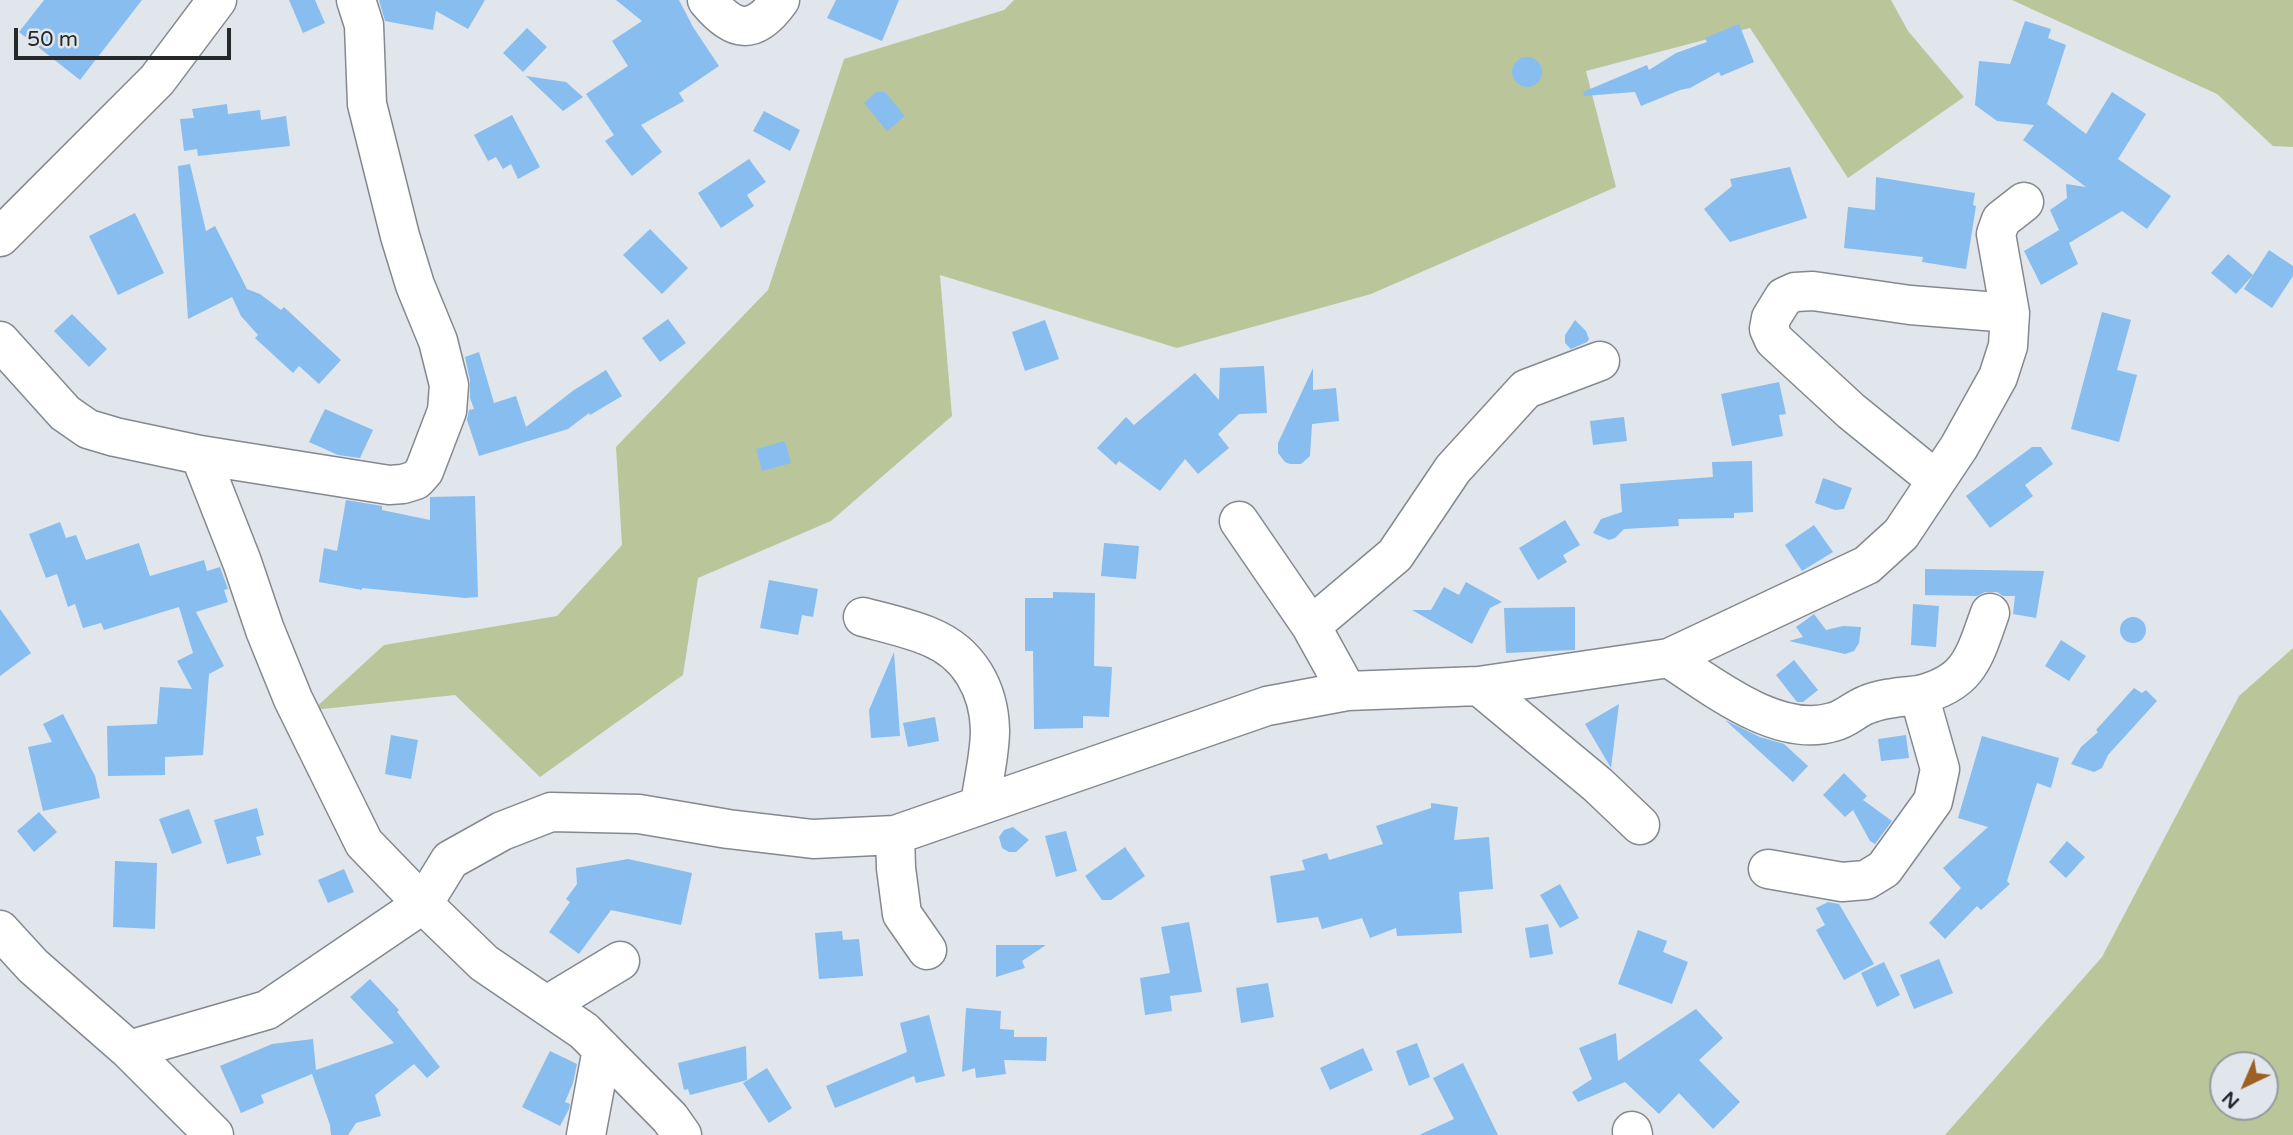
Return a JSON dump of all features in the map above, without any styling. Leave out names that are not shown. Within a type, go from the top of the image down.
[{"type":"street","points":[[0,237],[157,80],[218,0]]},
{"type":"street","points":[[0,341],[55,404],[88,429],[115,438],[200,455],[389,485],[416,480],[424,471],[438,440],[447,411],[449,385],[438,341],[415,285],[400,236],[368,104],[364,25],[356,0]]},
{"type":"street","points":[[707,0],[720,16],[733,26],[750,26],[771,12],[780,0]]},
{"type":"street","points":[[129,1049],[267,1010],[423,904],[450,860],[502,831],[551,812],[639,814],[728,829],[813,839],[895,835],[1268,706],[1346,691],[1479,686],[1668,658],[1867,565],[1901,534],[1959,447],[1998,377],[2008,346],[2010,313],[1996,234],[2001,220],[2024,202]]},
{"type":"street","points":[[1937,480],[1851,411],[1774,340],[1769,329],[1771,318],[1784,297],[1795,292],[2010,313]]},
{"type":"street","points":[[1311,626],[1395,555],[1453,469],[1526,389],[1600,361]]},
{"type":"street","points":[[200,455],[242,562],[265,630],[299,711],[364,843],[484,963],[584,1031],[670,1118],[681,1135]]},
{"type":"street","points":[[1238,521],[1311,626],[1346,691]]},
{"type":"street","points":[[1668,658],[1735,701],[1791,723],[1833,723],[1876,701],[1943,689],[1959,677],[1975,656],[1990,613]]},
{"type":"street","points":[[863,617],[932,637],[955,652],[975,672],[986,701],[990,731],[980,805]]},
{"type":"street","points":[[1479,686],[1598,785],[1640,825]]},
{"type":"street","points":[[1768,869],[1842,882],[1866,880],[1884,869],[1933,801],[1940,769],[1919,695]]},
{"type":"street","points":[[895,835],[902,914],[927,950]]},
{"type":"street","points":[[0,930],[33,966],[129,1049],[214,1135]]},
{"type":"street","points":[[547,1005],[620,961]]},
{"type":"street","points":[[586,1135],[602,1049]]},
{"type":"green space","points":[[1014,0],[1891,0],[1908,31],[1964,97],[1848,178],[1750,28],[1586,71],[1616,187],[1371,294],[1177,348],[940,275],[952,416],[831,521],[698,578],[683,675],[540,777],[455,695],[313,710],[384,645],[557,616],[622,545],[616,447],[768,290],[844,59],[1004,10]]},
{"type":"green space","points":[[2012,0],[2293,0],[2293,147],[2273,146],[2217,94]]},
{"type":"green space","points":[[2293,648],[2293,1135],[1945,1135],[2102,957],[2239,696]]},
{"type":"building","points":[[44,0],[142,0],[80,80],[19,32]]},
{"type":"building","points":[[289,0],[315,0],[325,23],[303,33]]},
{"type":"building","points":[[379,0],[485,0],[468,29],[436,11],[433,30],[385,21]]},
{"type":"building","points":[[616,0],[679,0],[719,66],[679,93],[684,101],[641,125],[662,152],[632,176],[605,141],[614,135],[586,94],[628,66],[612,41],[642,21]]},
{"type":"building","points":[[836,0],[899,0],[882,41],[827,18]]},
{"type":"building","points":[[2025,21],[2051,29],[2048,38],[2066,45],[2047,104],[2086,134],[2112,92],[2146,114],[2118,159],[2171,196],[2147,229],[2122,211],[2069,243],[2078,264],[2041,285],[2024,251],[2059,230],[2050,210],[2067,198],[2066,184],[2086,187],[2023,140],[2034,125],[1997,121],[1975,105],[1979,61],[2010,64]]},
{"type":"building","points":[[1739,24],[1754,62],[1721,76],[1719,72],[1690,88],[1641,106],[1635,92],[1584,96],[1583,92],[1647,65],[1649,70],[1676,53],[1707,42],[1705,38]]},
{"type":"building","points":[[527,28],[547,47],[523,72],[503,53]]},
{"type":"building","points":[[1527,57],[1533,58],[1541,66],[1541,78],[1533,86],[1527,87],[1521,86],[1513,78],[1512,72],[1513,66],[1521,58]]},
{"type":"building","points":[[526,76],[566,82],[583,97],[563,111]]},
{"type":"building","points":[[876,92],[885,92],[905,116],[887,131],[864,103]]},
{"type":"building","points":[[227,104],[228,114],[260,110],[261,120],[286,116],[290,146],[198,156],[197,149],[184,151],[180,119],[194,118],[192,109]]},
{"type":"building","points":[[764,111],[800,130],[790,151],[753,131]]},
{"type":"building","points":[[512,115],[540,167],[518,179],[511,164],[503,169],[496,157],[488,161],[474,135]]},
{"type":"building","points":[[749,159],[766,182],[747,195],[754,206],[721,228],[698,193]]},
{"type":"building","points":[[190,164],[206,231],[215,226],[247,289],[260,294],[281,310],[284,307],[341,360],[319,384],[299,366],[293,373],[255,338],[258,335],[241,316],[232,297],[188,319],[178,166]]},
{"type":"building","points":[[1790,167],[1807,218],[1730,242],[1704,209],[1732,186],[1730,179]]},
{"type":"building","points":[[1876,177],[1975,193],[1973,205],[1976,206],[1966,269],[1922,262],[1923,257],[1844,248],[1848,207],[1875,210]]},
{"type":"building","points":[[135,213],[164,273],[118,295],[89,236]]},
{"type":"building","points":[[650,229],[688,268],[662,294],[623,255]]},
{"type":"building","points":[[2269,250],[2293,266],[2293,276],[2272,308],[2244,289]]},
{"type":"building","points":[[2228,254],[2253,275],[2236,294],[2211,273]]},
{"type":"building","points":[[2102,312],[2131,320],[2117,370],[2137,375],[2119,442],[2071,429]]},
{"type":"building","points":[[72,314],[107,349],[89,367],[54,331]]},
{"type":"building","points":[[668,319],[686,343],[660,362],[642,338]]},
{"type":"building","points":[[1045,320],[1059,359],[1025,371],[1012,332]]},
{"type":"building","points":[[1575,320],[1586,331],[1589,339],[1571,349],[1565,343],[1565,335]]},
{"type":"building","points":[[479,352],[494,403],[516,396],[526,427],[574,390],[606,370],[622,396],[590,415],[589,413],[568,429],[479,456],[467,420],[469,410],[474,409],[465,357]]},
{"type":"building","points":[[1264,366],[1267,413],[1239,414],[1218,434],[1229,448],[1198,474],[1185,459],[1160,491],[1119,461],[1116,465],[1097,448],[1126,417],[1134,425],[1195,373],[1219,400],[1220,368]]},
{"type":"building","points":[[1313,368],[1313,390],[1336,388],[1339,421],[1312,424],[1310,456],[1301,464],[1290,464],[1278,453],[1278,443]]},
{"type":"building","points":[[1779,382],[1786,414],[1779,415],[1783,436],[1732,446],[1721,394]]},
{"type":"building","points":[[325,409],[373,430],[360,458],[338,455],[309,442]]},
{"type":"building","points":[[1624,417],[1627,441],[1593,445],[1590,421]]},
{"type":"building","points":[[785,441],[791,463],[762,471],[756,449]]},
{"type":"building","points":[[2032,447],[2041,447],[2053,464],[2025,485],[2033,496],[1990,528],[1966,496]]},
{"type":"building","points":[[1752,461],[1753,512],[1734,513],[1734,518],[1678,519],[1679,526],[1624,529],[1609,540],[1593,533],[1601,519],[1622,512],[1620,484],[1713,477],[1712,462]]},
{"type":"building","points":[[1823,478],[1852,488],[1844,509],[1835,510],[1815,503]]},
{"type":"building","points":[[475,496],[478,597],[362,590],[319,582],[324,548],[337,551],[346,500],[382,506],[382,510],[430,520],[430,497]]},
{"type":"building","points":[[1565,520],[1580,545],[1563,555],[1567,562],[1538,580],[1519,548]]},
{"type":"building","points":[[60,522],[66,538],[76,535],[86,560],[139,543],[150,576],[204,560],[207,571],[220,567],[228,589],[224,590],[228,602],[196,612],[224,666],[209,674],[203,755],[165,757],[165,775],[108,776],[107,726],[157,724],[160,687],[192,689],[177,661],[193,653],[179,607],[104,630],[101,623],[83,628],[75,604],[68,607],[57,574],[46,578],[29,534]]},
{"type":"building","points":[[1814,525],[1833,552],[1802,571],[1785,545]]},
{"type":"building","points":[[1104,543],[1139,546],[1136,579],[1101,576]]},
{"type":"building","points":[[1925,569],[2044,571],[2036,618],[2013,614],[2015,596],[2003,596],[1997,592],[1985,592],[1977,596],[1925,595]]},
{"type":"building","points":[[769,580],[818,589],[813,617],[802,615],[798,635],[760,628]]},
{"type":"building","points":[[1466,582],[1502,602],[1490,608],[1472,644],[1412,610],[1431,610],[1444,587],[1459,595]]},
{"type":"building","points":[[1053,592],[1095,593],[1094,666],[1112,667],[1109,717],[1083,716],[1083,728],[1034,729],[1033,651],[1025,651],[1025,598],[1053,598]]},
{"type":"building","points":[[1913,604],[1939,606],[1936,647],[1911,645]]},
{"type":"building","points":[[1575,607],[1575,650],[1506,653],[1504,608]]},
{"type":"building","points":[[0,609],[31,653],[0,676]]},
{"type":"building","points":[[1814,614],[1826,630],[1843,626],[1861,627],[1859,643],[1854,651],[1845,654],[1789,641],[1803,637],[1796,627]]},
{"type":"building","points":[[2133,617],[2142,621],[2146,630],[2142,639],[2133,643],[2124,639],[2120,630],[2124,621]]},
{"type":"building","points":[[2061,640],[2086,656],[2069,681],[2045,666]]},
{"type":"building","points":[[894,652],[900,736],[871,738],[869,710]]},
{"type":"building","points":[[1794,660],[1818,690],[1803,702],[1797,702],[1776,675]]},
{"type":"building","points":[[2134,688],[2142,693],[2146,690],[2157,701],[2108,755],[2102,768],[2094,772],[2071,764],[2081,747],[2098,732],[2096,730]]},
{"type":"building","points":[[1619,704],[1611,768],[1585,724]]},
{"type":"building","points":[[63,714],[95,776],[100,798],[43,811],[28,747],[52,742],[43,724]]},
{"type":"building","points":[[935,717],[939,741],[908,747],[903,723]]},
{"type":"building","points":[[1725,720],[1760,737],[1784,744],[1808,766],[1793,782]]},
{"type":"building","points":[[391,735],[418,740],[411,779],[385,774]]},
{"type":"building","points":[[1906,735],[1909,758],[1881,761],[1878,739]]},
{"type":"building","points":[[1982,736],[2059,758],[2051,788],[2037,783],[2007,881],[2010,884],[1981,910],[1977,906],[1945,939],[1929,923],[1961,888],[1943,868],[1988,827],[1958,818]]},
{"type":"building","points":[[1844,773],[1867,796],[1863,800],[1892,821],[1875,844],[1870,841],[1853,810],[1845,817],[1823,795]]},
{"type":"building","points":[[1431,803],[1458,807],[1454,840],[1489,837],[1493,889],[1459,892],[1462,933],[1397,936],[1396,928],[1370,938],[1362,918],[1322,929],[1318,917],[1277,923],[1270,876],[1305,870],[1302,860],[1327,853],[1329,860],[1383,844],[1376,826],[1431,808]]},
{"type":"building","points":[[257,808],[264,835],[256,837],[261,855],[227,864],[214,820]]},
{"type":"building","points":[[189,809],[202,843],[172,854],[159,819]]},
{"type":"building","points":[[39,812],[57,832],[34,852],[17,831]]},
{"type":"building","points":[[1013,827],[1029,840],[1016,852],[1009,852],[1002,848],[999,837],[1004,830]]},
{"type":"building","points":[[1066,831],[1077,871],[1056,877],[1045,836]]},
{"type":"building","points":[[2067,841],[2085,857],[2066,878],[2049,862]]},
{"type":"building","points":[[1125,847],[1145,876],[1111,900],[1102,900],[1085,876]]},
{"type":"building","points":[[628,859],[692,873],[681,925],[611,910],[579,954],[549,932],[570,902],[566,899],[577,884],[576,868]]},
{"type":"building","points":[[115,861],[157,863],[155,929],[113,927]]},
{"type":"building","points":[[344,869],[354,892],[328,903],[318,880]]},
{"type":"building","points":[[1560,884],[1579,918],[1560,928],[1540,895]]},
{"type":"building","points":[[1828,902],[1839,904],[1874,964],[1844,980],[1816,930],[1825,925],[1816,908]]},
{"type":"building","points":[[1189,922],[1202,992],[1170,996],[1172,1011],[1145,1015],[1140,978],[1170,973],[1161,927]]},
{"type":"building","points":[[1548,924],[1553,954],[1530,958],[1525,928]]},
{"type":"building","points":[[1638,930],[1667,941],[1663,952],[1688,962],[1672,1004],[1618,984]]},
{"type":"building","points":[[842,931],[843,940],[859,939],[863,976],[819,979],[815,933]]},
{"type":"building","points":[[996,945],[1046,945],[1022,961],[1025,968],[996,977]]},
{"type":"building","points":[[1939,959],[1953,993],[1914,1009],[1900,975]]},
{"type":"building","points":[[1884,962],[1900,995],[1877,1007],[1861,973]]},
{"type":"building","points":[[370,979],[399,1010],[397,1012],[440,1067],[427,1078],[414,1064],[375,1095],[381,1116],[356,1123],[348,1135],[331,1135],[312,1074],[261,1095],[264,1103],[241,1113],[220,1066],[272,1044],[313,1039],[316,1070],[394,1043],[350,997]]},
{"type":"building","points":[[1268,983],[1274,1017],[1241,1023],[1236,988]]},
{"type":"building","points":[[966,1008],[1001,1011],[1000,1029],[1014,1030],[1014,1037],[1047,1037],[1046,1061],[1004,1060],[1006,1074],[976,1078],[975,1068],[962,1072]]},
{"type":"building","points":[[1696,1009],[1723,1038],[1699,1060],[1740,1102],[1713,1129],[1679,1093],[1659,1114],[1625,1082],[1578,1102],[1572,1092],[1592,1079],[1579,1048],[1616,1033],[1618,1061]]},
{"type":"building","points":[[929,1015],[945,1076],[916,1083],[914,1076],[835,1108],[826,1086],[907,1052],[900,1023]]},
{"type":"building","points":[[1417,1043],[1430,1077],[1409,1086],[1396,1051]]},
{"type":"building","points":[[746,1046],[747,1080],[690,1095],[688,1089],[684,1090],[678,1063]]},
{"type":"building","points":[[1363,1048],[1373,1070],[1330,1090],[1320,1068]]},
{"type":"building","points":[[550,1051],[577,1064],[565,1102],[570,1104],[569,1109],[560,1126],[522,1107]]},
{"type":"building","points":[[1463,1063],[1498,1135],[1419,1135],[1454,1119],[1433,1078]]},
{"type":"building","points":[[767,1068],[792,1108],[769,1123],[743,1083]]}]
